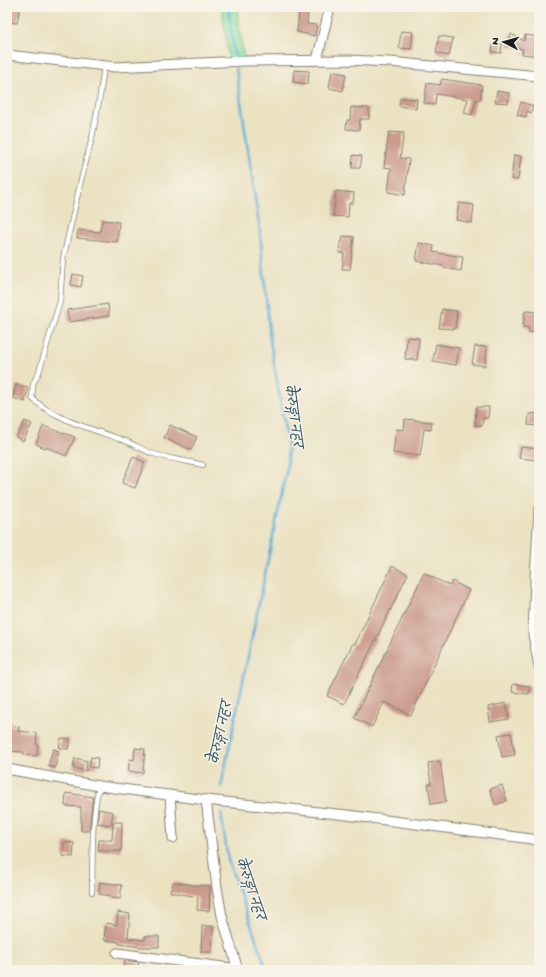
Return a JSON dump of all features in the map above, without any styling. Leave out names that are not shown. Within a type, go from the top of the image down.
[{"type":"street","points":[[317,60],[330,7]]},
{"type":"street","points":[[7,55],[115,67],[244,60],[389,62],[539,76]]},
{"type":"street","points":[[539,510],[533,635],[539,666]]},
{"type":"street","points":[[7,769],[99,786],[206,800],[347,815],[539,840]]},
{"type":"street","points":[[170,795],[173,838]]},
{"type":"street","points":[[117,952],[238,969],[222,916],[206,800]]},
{"type":"lane","points":[[104,66],[92,138],[63,259],[60,300],[33,384],[32,398],[38,404],[56,414],[95,431],[123,440],[155,454],[202,465]]},
{"type":"lane","points":[[92,892],[94,818],[99,786]]},
{"type":"green space","points":[[222,7],[237,7],[244,61],[229,62]]},
{"type":"building","points":[[7,7],[20,8],[17,23],[7,22]]},
{"type":"building","points":[[299,11],[308,12],[307,24],[317,25],[315,36],[297,32]]},
{"type":"building","points":[[401,31],[413,32],[411,49],[399,48]]},
{"type":"building","points":[[511,34],[524,41],[525,35],[539,37],[539,56],[522,54],[523,49],[507,46]]},
{"type":"building","points":[[439,36],[453,38],[449,56],[436,53]]},
{"type":"building","points":[[502,43],[501,53],[492,52],[493,44]]},
{"type":"building","points":[[294,70],[309,71],[308,84],[293,82]]},
{"type":"building","points":[[332,71],[346,74],[343,91],[329,88]]},
{"type":"building","points":[[442,79],[482,85],[480,100],[476,100],[472,115],[464,113],[468,99],[436,94],[435,105],[424,103],[427,83],[440,85]]},
{"type":"building","points":[[497,91],[509,93],[508,103],[495,102]]},
{"type":"building","points":[[400,98],[417,99],[416,109],[399,106]]},
{"type":"building","points":[[521,102],[533,106],[531,113],[527,111],[526,117],[517,115]]},
{"type":"building","points":[[351,107],[369,108],[369,119],[360,119],[359,130],[346,129],[347,120],[350,120]]},
{"type":"building","points":[[389,132],[404,133],[400,158],[409,159],[405,195],[388,192],[391,168],[384,167]]},
{"type":"building","points":[[353,155],[362,156],[360,168],[352,168]]},
{"type":"building","points":[[514,155],[521,156],[518,180],[511,179]]},
{"type":"building","points":[[336,191],[354,193],[353,203],[349,203],[348,217],[333,216]]},
{"type":"building","points":[[459,203],[474,205],[472,223],[456,220]]},
{"type":"building","points":[[102,220],[119,222],[117,242],[77,238],[78,230],[100,232]]},
{"type":"building","points":[[343,236],[354,237],[350,269],[342,269],[344,253],[339,253],[340,242],[342,242]]},
{"type":"building","points":[[419,243],[434,246],[433,252],[463,257],[461,271],[416,261]]},
{"type":"building","points":[[73,274],[83,276],[81,287],[71,285]]},
{"type":"building","points":[[108,304],[109,316],[69,322],[67,310]]},
{"type":"building","points":[[442,309],[457,311],[455,329],[439,328]]},
{"type":"building","points":[[525,311],[539,312],[536,333],[528,332],[529,328],[523,327]]},
{"type":"building","points":[[407,337],[419,338],[417,360],[405,359]]},
{"type":"building","points":[[436,344],[459,348],[456,365],[433,361]]},
{"type":"building","points":[[475,346],[487,347],[485,366],[472,364]]},
{"type":"building","points":[[16,385],[28,387],[25,402],[13,398]]},
{"type":"building","points":[[476,407],[489,407],[488,418],[483,418],[482,426],[475,425]]},
{"type":"building","points":[[539,413],[539,426],[528,425],[529,414]]},
{"type":"building","points":[[405,419],[432,422],[431,430],[424,429],[420,456],[393,453],[396,429],[404,430]]},
{"type":"building","points":[[25,421],[32,424],[23,441],[16,437]]},
{"type":"building","points":[[170,425],[197,437],[191,450],[164,438]]},
{"type":"building","points":[[43,426],[75,437],[66,456],[36,444]]},
{"type":"building","points":[[521,447],[539,449],[538,460],[519,458]]},
{"type":"building","points":[[133,457],[145,462],[135,488],[122,483]]},
{"type":"building","points":[[392,566],[408,574],[344,704],[327,696],[353,643],[355,644]]},
{"type":"building","points":[[424,573],[450,586],[452,581],[469,590],[411,715],[384,702],[372,727],[354,718]]},
{"type":"building","points":[[513,684],[530,686],[529,694],[512,692]]},
{"type":"building","points":[[506,703],[509,719],[490,722],[488,707]]},
{"type":"building","points":[[7,724],[19,727],[18,731],[37,733],[37,756],[24,755],[24,752],[7,751]]},
{"type":"building","points":[[511,733],[515,755],[502,757],[498,735]]},
{"type":"building","points":[[61,738],[70,739],[68,749],[59,748]]},
{"type":"building","points":[[135,748],[145,749],[143,773],[128,771],[130,759],[134,760]]},
{"type":"building","points":[[53,749],[59,751],[55,768],[48,766]]},
{"type":"building","points":[[91,757],[98,758],[97,768],[89,767]]},
{"type":"building","points":[[75,758],[87,761],[86,771],[73,768]]},
{"type":"building","points":[[440,761],[446,802],[431,804],[428,784],[431,784],[428,763]]},
{"type":"building","points":[[502,785],[507,801],[495,805],[490,789]]},
{"type":"building","points":[[66,793],[93,797],[89,831],[81,831],[81,807],[65,806]]},
{"type":"building","points":[[99,809],[113,812],[111,825],[97,823]]},
{"type":"building","points":[[113,822],[122,822],[121,851],[98,851],[99,840],[112,840]]},
{"type":"building","points":[[64,842],[74,843],[73,857],[63,856]]},
{"type":"building","points":[[100,882],[122,885],[120,899],[99,894]]},
{"type":"building","points":[[173,882],[210,886],[209,911],[197,910],[198,897],[170,892]]},
{"type":"building","points":[[118,912],[130,914],[128,938],[145,940],[145,936],[159,936],[159,947],[141,947],[104,940],[106,923],[117,925]]},
{"type":"building","points":[[202,926],[213,926],[212,952],[201,952]]},
{"type":"building","points":[[125,960],[139,962],[137,970],[123,970]]},
{"type":"waterway","name":"केेरुङ्गा नहर","points":[[228,7],[234,55]]},
{"type":"waterway","name":"केेरुङ्गा नहर","points":[[221,787],[287,468],[288,446],[270,341],[260,232],[236,68]]},
{"type":"waterway","name":"केरुङ्गा नहर","points":[[221,813],[228,860],[267,970]]}]
